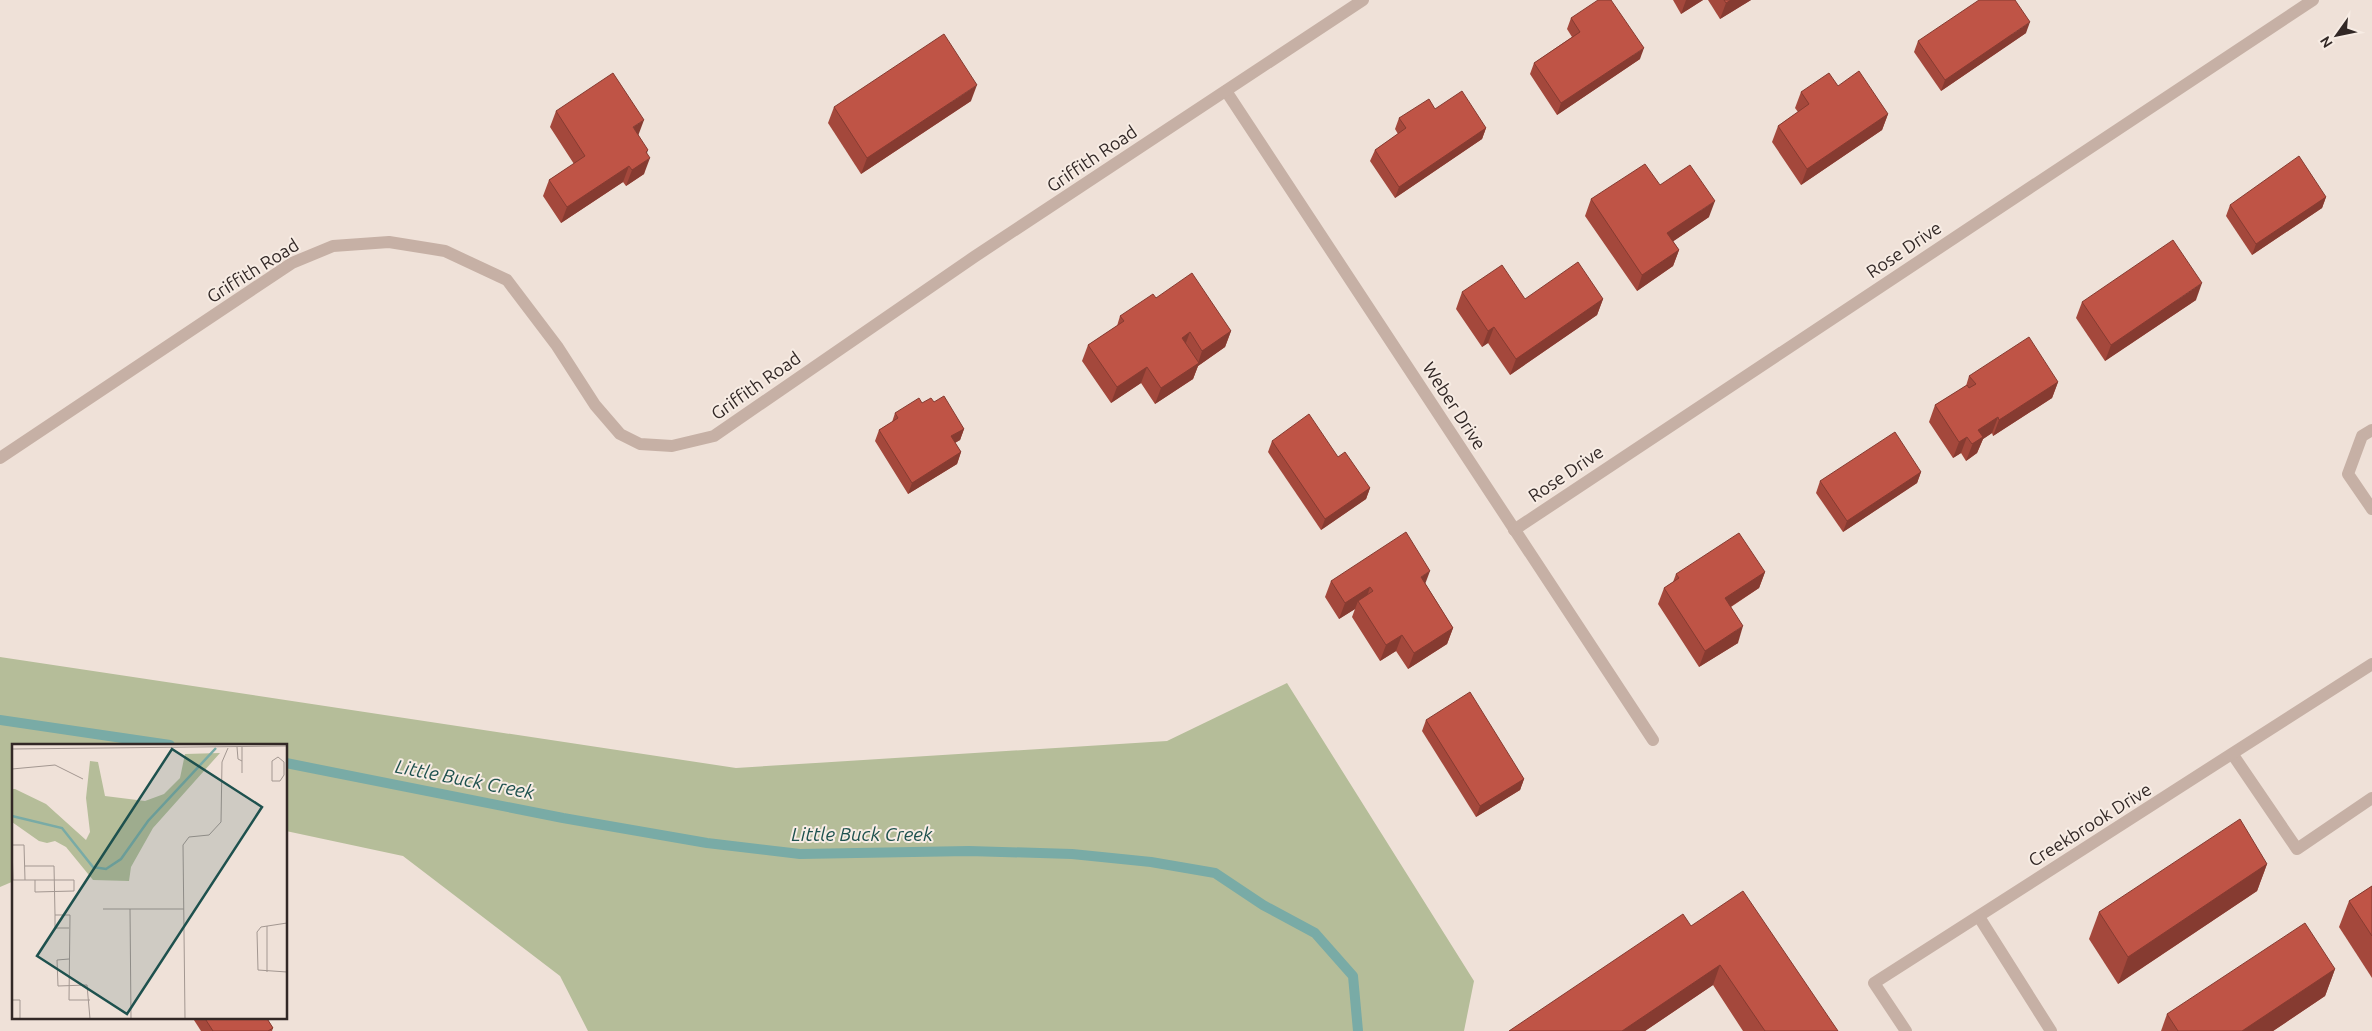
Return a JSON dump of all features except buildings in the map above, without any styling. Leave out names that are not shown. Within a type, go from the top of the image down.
[{"type":"street","name":"Griffith Road","points":[[0,458],[292,263],[333,246],[389,242],[445,251],[507,280],[557,346],[595,405],[620,434],[640,444],[672,446],[714,436],[974,258],[1363,0]]},
{"type":"street","name":"Rose Drive","points":[[1514,530],[2313,0]]},
{"type":"street","name":"Weber Drive","points":[[1226,91],[1653,740]]},
{"type":"street","points":[[2372,430],[2362,436],[2348,474],[2372,509]]},
{"type":"street","name":"Creekbrook Drive","points":[[1906,1031],[1874,983],[2372,664]]},
{"type":"street","points":[[2233,754],[2297,849],[2372,798]]},
{"type":"street","points":[[1978,917],[2051,1031]]},
{"type":"green space","points":[[0,657],[736,768],[1167,741],[1287,683],[1474,981],[1464,1031],[588,1031],[560,976],[403,856],[288,831],[288,744],[12,744],[12,882],[0,887]]},
{"type":"waterway","name":"Little Buck Creek","points":[[0,720],[163,744]]},
{"type":"waterway","name":"Little Buck Creek","points":[[288,763],[563,818],[707,843],[800,854],[969,851],[1072,854],[1151,862],[1215,873],[1263,905],[1315,933],[1353,976],[1358,1031]]}]
